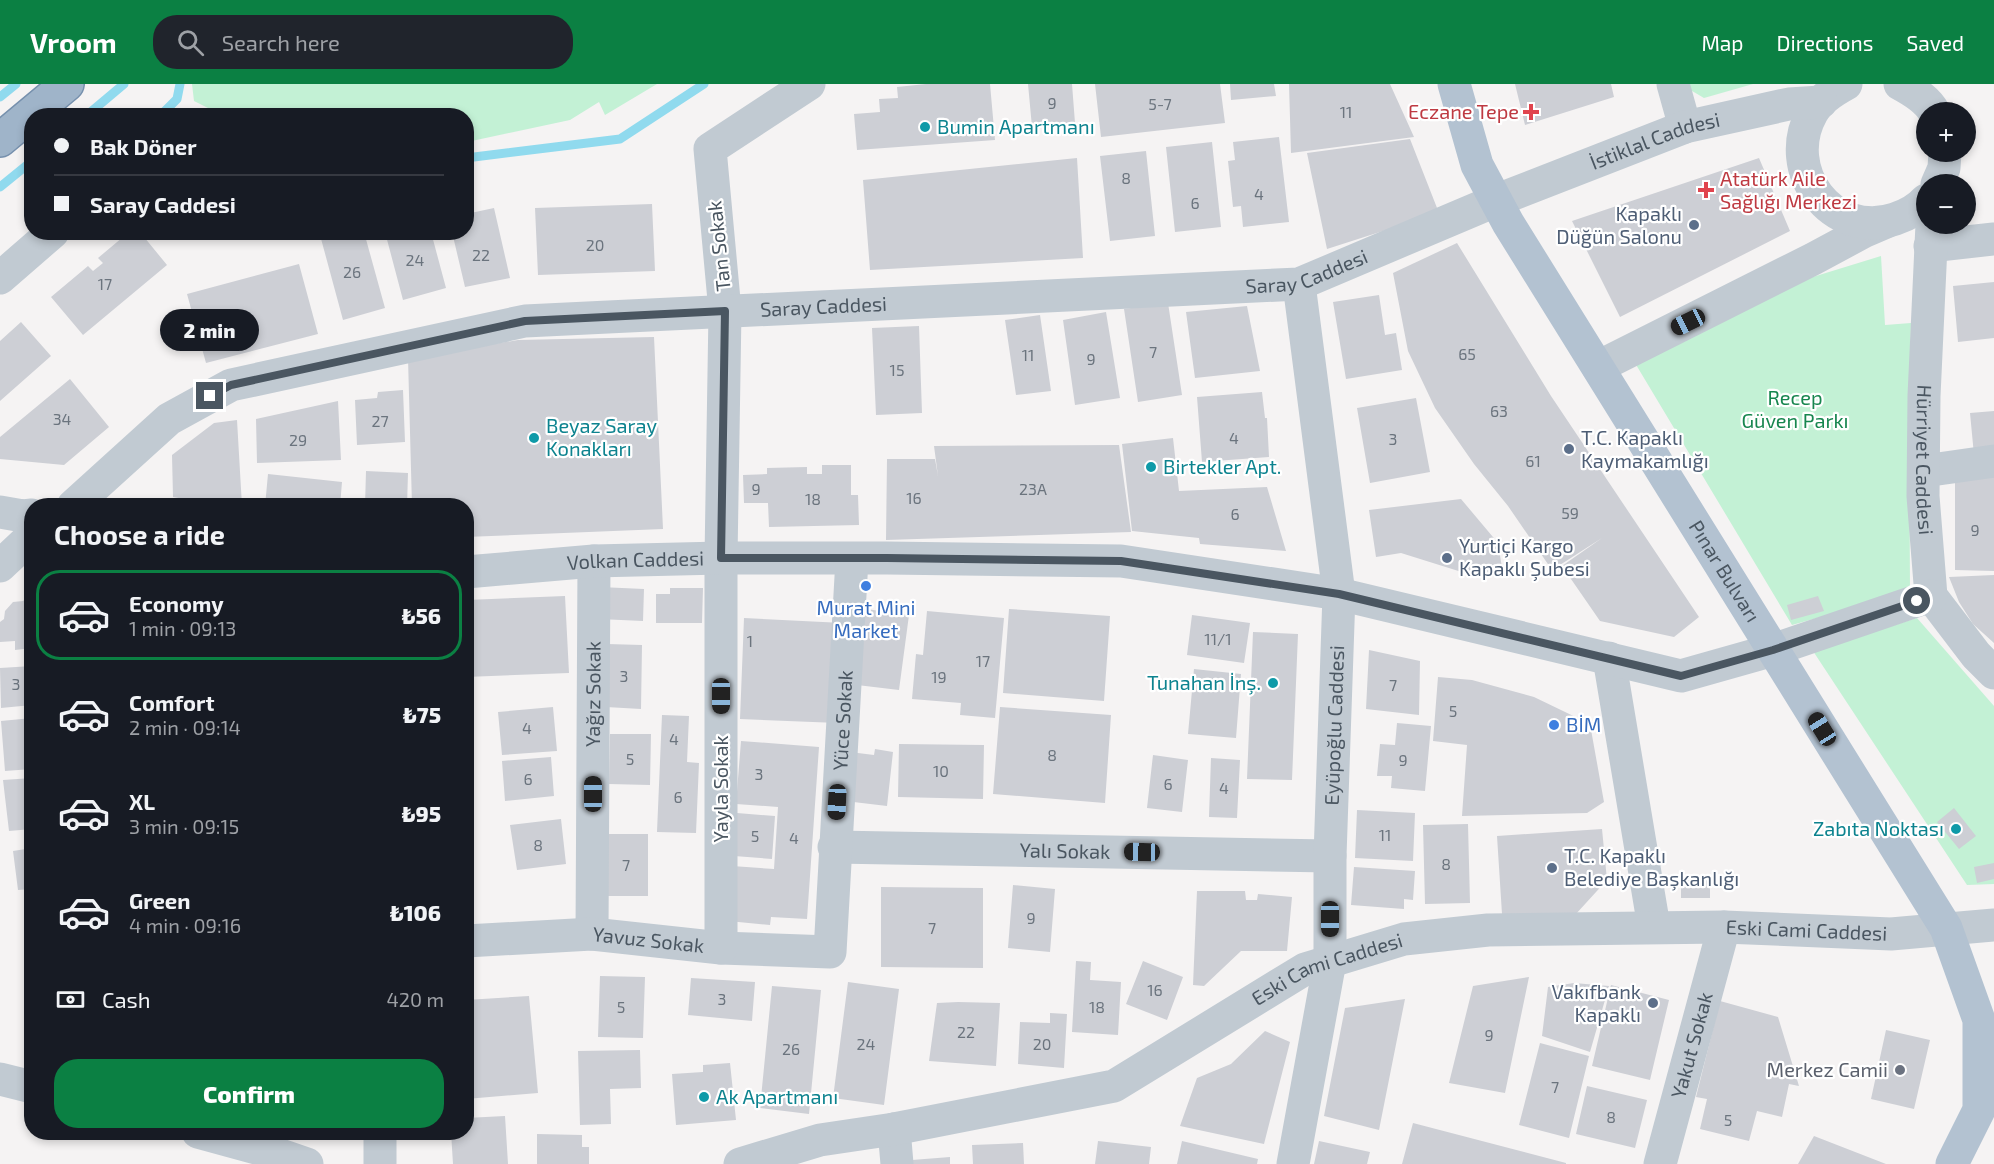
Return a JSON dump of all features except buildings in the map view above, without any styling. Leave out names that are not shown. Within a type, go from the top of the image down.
[{"type":"highway","points":[[38,108],[67,84]]},
{"type":"highway","points":[[0,140],[24,120]]},
{"type":"main road","name":"Pınar Bulvarı","points":[[1454,84],[1477,165],[1495,201],[1946,928],[1979,1020],[1987,1112],[1952,1164]]},
{"type":"street","name":"Tan Sokak","points":[[721,558],[725,311],[710,149],[809,84]]},
{"type":"street","points":[[1673,84],[1685,127]]},
{"type":"street","name":"İstiklal Caddesi","points":[[1495,201],[1685,127],[1789,104],[1827,91]]},
{"type":"street","points":[[1827,91],[1812,112],[1803,134],[1802,158],[1808,181],[1821,200],[1840,215],[1862,222],[1886,222]]},
{"type":"street","name":"Saray Caddesi","points":[[83,498],[169,419],[231,385],[525,321],[1299,284],[1495,201]]},
{"type":"street","points":[[1598,367],[1865,231],[1906,216],[1916,208]]},
{"type":"street","points":[[1931,235],[1994,239]]},
{"type":"street","name":"Hürriyet Caddesi","points":[[1931,235],[1924,396],[1923,496],[1931,596]]},
{"type":"street","points":[[0,278],[44,240]]},
{"type":"street","name":"Eyüpoğlu Caddesi","points":[[1293,1164],[1330,961],[1330,856],[1339,594],[1299,284]]},
{"type":"street","points":[[1924,471],[1994,462]]},
{"type":"street","points":[[0,512],[24,516]]},
{"type":"street","points":[[0,566],[24,544]]},
{"type":"street","name":"Volkan Caddesi","points":[[474,571],[594,561],[721,558],[1121,561],[1339,594],[1681,676],[1773,650],[1931,596]]},
{"type":"street","name":"Yayla Sokak","points":[[721,558],[721,948]]},
{"type":"street","name":"Yüce Sokak","points":[[830,952],[834,847],[852,559]]},
{"type":"street","name":"Yağız Sokak","points":[[592,934],[594,561]]},
{"type":"street","points":[[1931,596],[1976,655],[1994,673]]},
{"type":"street","points":[[1608,658],[1654,927]]},
{"type":"street","name":"Yalı Sokak","points":[[834,847],[1330,856]]},
{"type":"street","name":"Eski Cami Caddesi","points":[[740,1164],[820,1140],[894,1129],[1114,1086],[1305,969],[1404,939],[1488,930],[1724,927],[1891,934],[1994,925]]},
{"type":"street","name":"Yakut Sokak","points":[[1660,1164],[1724,927]]},
{"type":"street","name":"Yavuz Sokak","points":[[474,941],[592,934],[721,948],[830,952]]},
{"type":"street","points":[[0,1079],[24,1085]]},
{"type":"street","points":[[894,1129],[897,1164]]},
{"type":"street","points":[[223,1140],[287,1161]]},
{"type":"street","points":[[380,1140],[380,1164]]},
{"type":"green space","points":[[192,84],[657,84],[605,115],[599,102],[570,120],[474,141],[474,108],[208,108],[194,101]]},
{"type":"green space","points":[[1686,84],[1753,84],[1704,98],[1687,88]]},
{"type":"green space","name":"Recep Güven Parkı","points":[[1881,256],[1885,325],[1911,323],[1910,592],[1792,625],[1635,363],[1803,280]]},
{"type":"green space","points":[[1917,618],[1994,706],[1994,884],[1967,885],[1813,651]]},
{"type":"waterway","points":[[0,97],[16,84]]},
{"type":"waterway","points":[[96,108],[124,84]]},
{"type":"waterway","points":[[168,108],[177,99],[180,84]]},
{"type":"waterway","points":[[474,157],[620,139],[704,84]]},
{"type":"waterway","points":[[0,187],[24,168]]},
{"type":"place","name":"Eczane Tepe","points":[[1531,112]]},
{"type":"place","name":"Bumin Apartmanı","points":[[925,127]]},
{"type":"place","name":"Atatürk Aile Sağlığı Merkezi","points":[[1706,190]]},
{"type":"place","name":"Kapaklı Düğün Salonu","points":[[1694,225]]},
{"type":"place","name":"Beyaz Saray Konakları","points":[[534,438]]},
{"type":"place","name":"T.C. Kapaklı Kaymakamlığı","points":[[1569,449]]},
{"type":"place","name":"Birtekler Apt.","points":[[1151,467]]},
{"type":"place","name":"Yurtiçi Kargo Kapaklı Şubesi","points":[[1447,558]]},
{"type":"place","name":"Murat Mini Market","points":[[866,586]]},
{"type":"place","name":"Tunahan İnş.","points":[[1273,683]]},
{"type":"place","name":"BİM","points":[[1554,725]]},
{"type":"place","name":"Zabıta Noktası","points":[[1956,829]]},
{"type":"place","name":"T.C. Kapaklı Belediye Başkanlığı","points":[[1552,868]]},
{"type":"place","name":"Vakıfbank Kapaklı","points":[[1653,1003]]},
{"type":"place","name":"Merkez Camii","points":[[1900,1070]]},
{"type":"place","name":"Ak Apartmanı","points":[[704,1097]]},
{"type":"route","points":[[210,396],[231,385],[525,321],[725,311],[721,558],[1121,561],[1339,594],[1681,676],[1773,650],[1917,601]]}]
